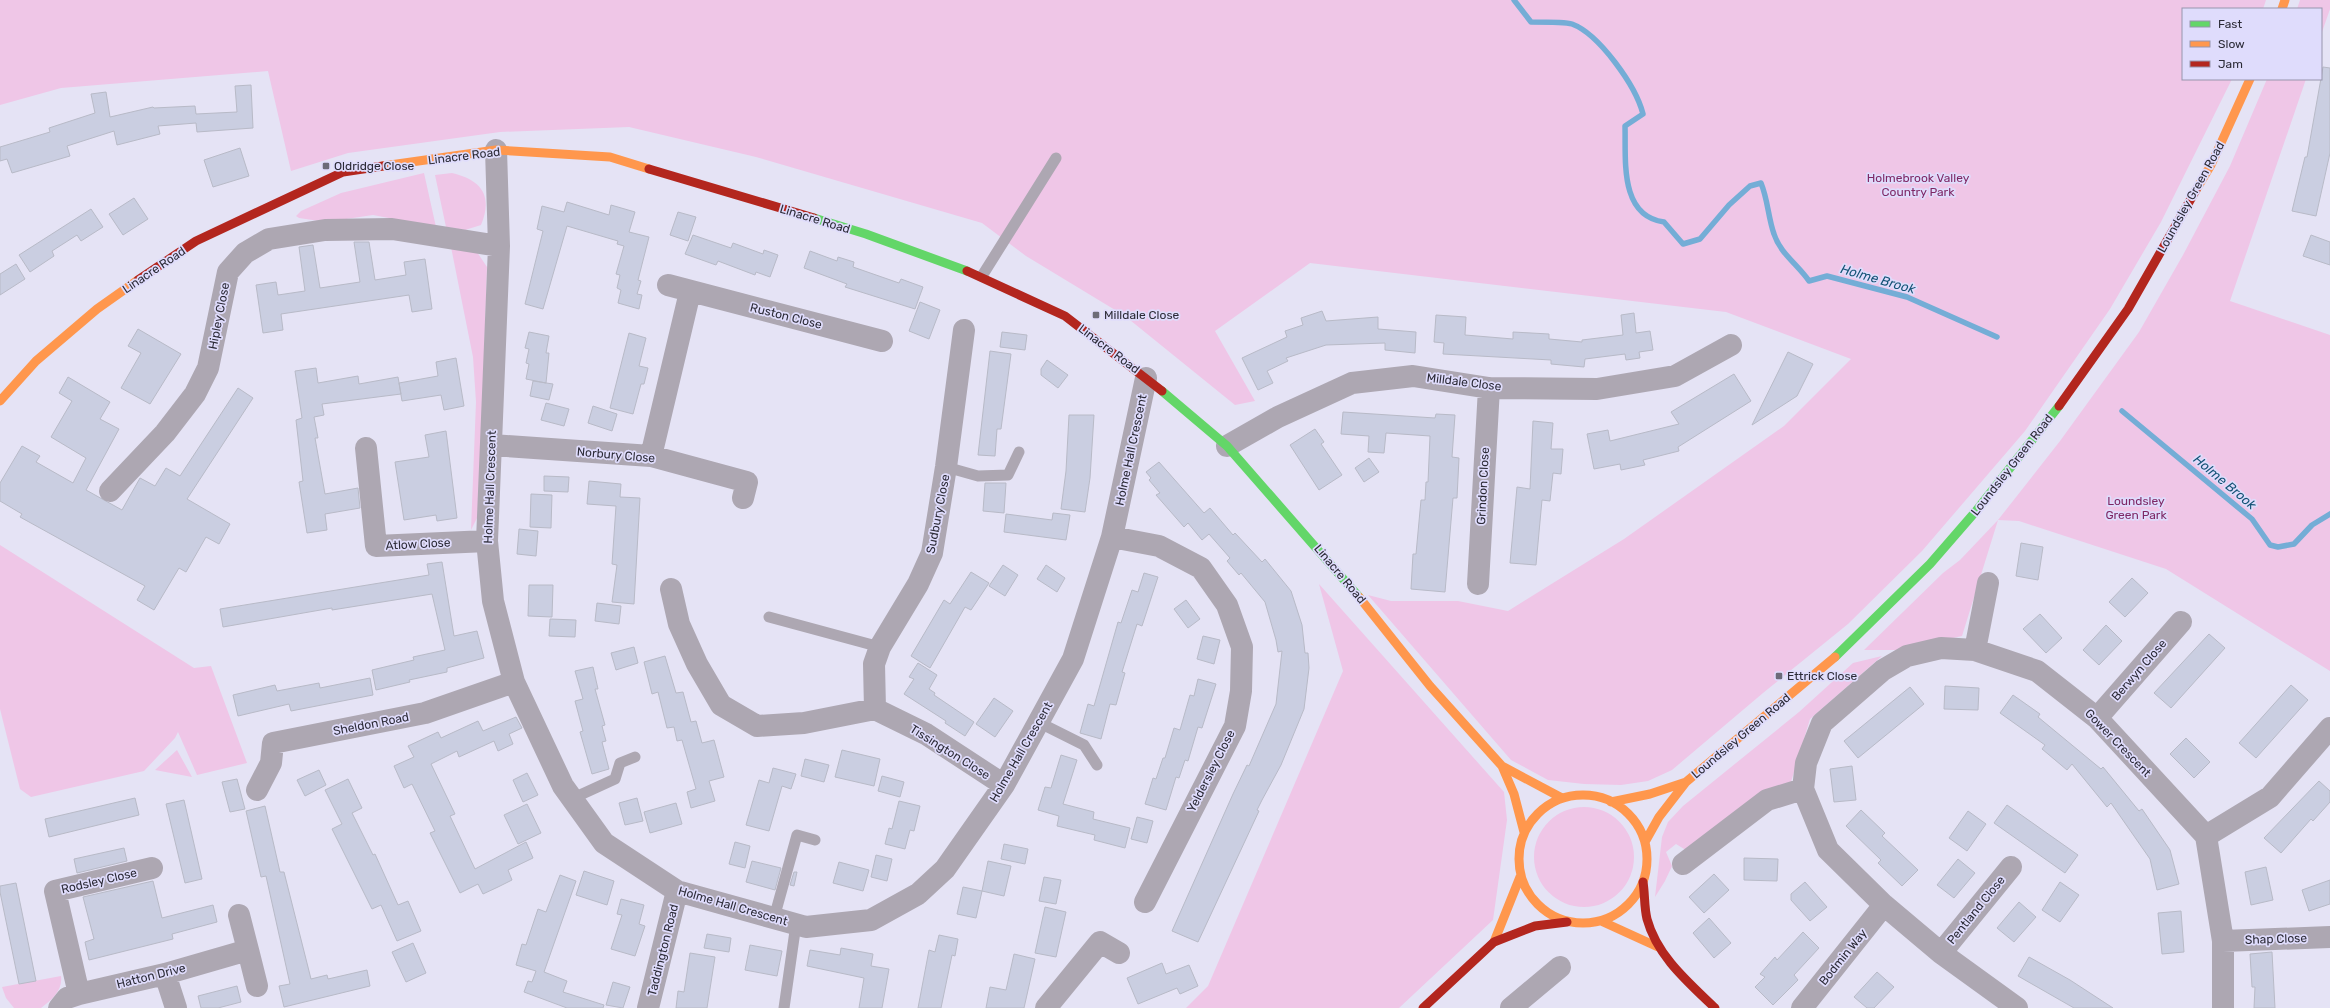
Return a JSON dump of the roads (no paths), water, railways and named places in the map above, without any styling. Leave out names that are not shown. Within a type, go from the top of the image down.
[{"type":"street","name":"Loundsley Green Road","points":[[1645,842],[1659,817],[1686,782],[1848,646],[1930,564],[1976,511],[2041,431],[2128,309],[2211,165],[2250,80]]},
{"type":"street","name":"Holme Hall Crescent","points":[[496,150],[499,246],[487,541],[493,601],[514,682],[562,786],[604,843],[677,891],[806,927],[871,920],[918,894],[945,870],[1004,785],[1073,659],[1112,537],[1146,378]]},
{"type":"street","name":"Linacre Road","points":[[0,401],[36,361],[97,309],[196,241],[343,172],[496,150],[610,157],[866,234],[982,276],[1065,316],[1146,378],[1227,446],[1344,577],[1430,686],[1502,766],[1514,794],[1524,832]]},
{"type":"street","name":"Hipley Close","points":[[110,491],[165,433],[195,394],[208,368],[228,272],[245,253],[269,239],[325,230],[392,229],[499,246]]},
{"type":"street","name":"Ruston Close","points":[[668,284],[690,292],[882,341]]},
{"type":"street","points":[[651,456],[690,292]]},
{"type":"street","name":"Sudbury Close","points":[[875,709],[874,664],[880,647],[918,584],[932,553],[946,467],[964,330]]},
{"type":"street","name":"Milldale Close","points":[[1227,446],[1278,417],[1352,383],[1414,376],[1489,388],[1597,389],[1675,376],[1730,345]]},
{"type":"street","name":"Grindon Close","points":[[1478,584],[1489,388]]},
{"type":"street","name":"Norbury Close","points":[[492,445],[651,456],[746,482],[744,498]]},
{"type":"street","name":"Atlow Close","points":[[366,448],[376,546],[487,541]]},
{"type":"street","name":"Yeldersley Close","points":[[1112,537],[1159,546],[1201,568],[1227,605],[1242,647],[1241,691],[1235,726],[1145,902]]},
{"type":"street","points":[[1975,650],[1988,583]]},
{"type":"street","points":[[671,589],[679,624],[697,664],[721,705],[757,726],[804,722],[875,709]]},
{"type":"street","name":"Berwyn Close","points":[[2097,718],[2181,622]]},
{"type":"street","name":"Gower Crescent","points":[[2017,1008],[1941,953],[1884,905],[1828,850],[1803,789],[1806,763],[1822,723],[1883,670],[1907,656],[1941,648],[1975,650],[2037,671],[2097,718],[2206,836]]},
{"type":"street","name":"Sheldon Road","points":[[257,790],[271,763],[273,743],[425,713],[514,682]]},
{"type":"street","name":"Tissington Close","points":[[875,709],[926,734],[1004,785]]},
{"type":"street","points":[[2223,1008],[2223,941],[2206,836],[2270,797],[2330,728]]},
{"type":"street","name":"Linacre Road","points":[[1502,766],[1562,798]]},
{"type":"street","name":"Loundsley Green Road","points":[[1611,802],[1650,794],[1686,782]]},
{"type":"street","points":[[1683,864],[1767,800],[1803,789]]},
{"type":"street","points":[[1644,882],[1631,902],[1612,917],[1601,921],[1578,924],[1567,922],[1543,910],[1526,890],[1520,877],[1518,854],[1524,832],[1536,815],[1548,805],[1562,798],[1587,795],[1611,802],[1632,818],[1645,842],[1647,862],[1644,882],[1647,918],[1658,946],[1677,971],[1715,1008]]},
{"type":"street","name":"Pentland Close","points":[[1941,953],[2011,867]]},
{"type":"street","name":"Rodsley Close","points":[[79,994],[55,891],[152,868]]},
{"type":"street","points":[[1494,942],[1520,877]]},
{"type":"street","name":"Taddington Road","points":[[648,1008],[677,891]]},
{"type":"street","name":"Bodmin Way","points":[[1802,1008],[1884,905]]},
{"type":"street","points":[[239,915],[256,986]]},
{"type":"street","points":[[1601,921],[1631,932],[1658,946]]},
{"type":"street","points":[[1423,1008],[1494,942],[1535,926],[1567,922]]},
{"type":"street","name":"Shap Close","points":[[2223,941],[2330,937]]},
{"type":"street","points":[[1046,1008],[1100,942],[1119,952]]},
{"type":"street","name":"Hatton Drive","points":[[59,1008],[67,998],[79,994],[165,974],[248,950]]},
{"type":"street","points":[[1510,1008],[1560,967]]},
{"type":"street","points":[[165,974],[176,1008]]},
{"type":"lane","points":[[982,276],[1056,158]]},
{"type":"lane","points":[[946,467],[978,476],[1008,475],[1019,452]]},
{"type":"lane","points":[[769,617],[880,647]]},
{"type":"lane","points":[[1038,722],[1084,745],[1097,765]]},
{"type":"lane","points":[[575,805],[580,795],[615,779],[620,763],[635,757]]},
{"type":"lane","points":[[774,918],[797,835],[815,840]]},
{"type":"lane","points":[[784,1008],[796,924]]},
{"type":"waterway","name":"Holme Brook","points":[[1514,0],[1531,22],[1569,23],[1583,30],[1594,38],[1625,76],[1633,90],[1643,114],[1625,126],[1626,169],[1632,198],[1639,209],[1649,218],[1664,222],[1683,244],[1700,239],[1729,205],[1750,186],[1761,183],[1772,228],[1777,241],[1780,247],[1809,281],[1827,276],[1907,297],[1997,337]]},
{"type":"waterway","name":"Holme Brook","points":[[2122,411],[2252,519],[2270,545],[2278,547],[2294,544],[2312,525],[2330,514]]},
{"type":"place","name":"Oldridge Close","points":[[326,166]]},
{"type":"place","name":"Milldale Close","points":[[1096,315]]},
{"type":"place","name":"Ettrick Close","points":[[1779,676]]},
{"type":"park label","name":"Holmebrook Valley Country Park","points":[[1918,185]]},
{"type":"park label","name":"Loundsley Green Park","points":[[2136,508]]}]
